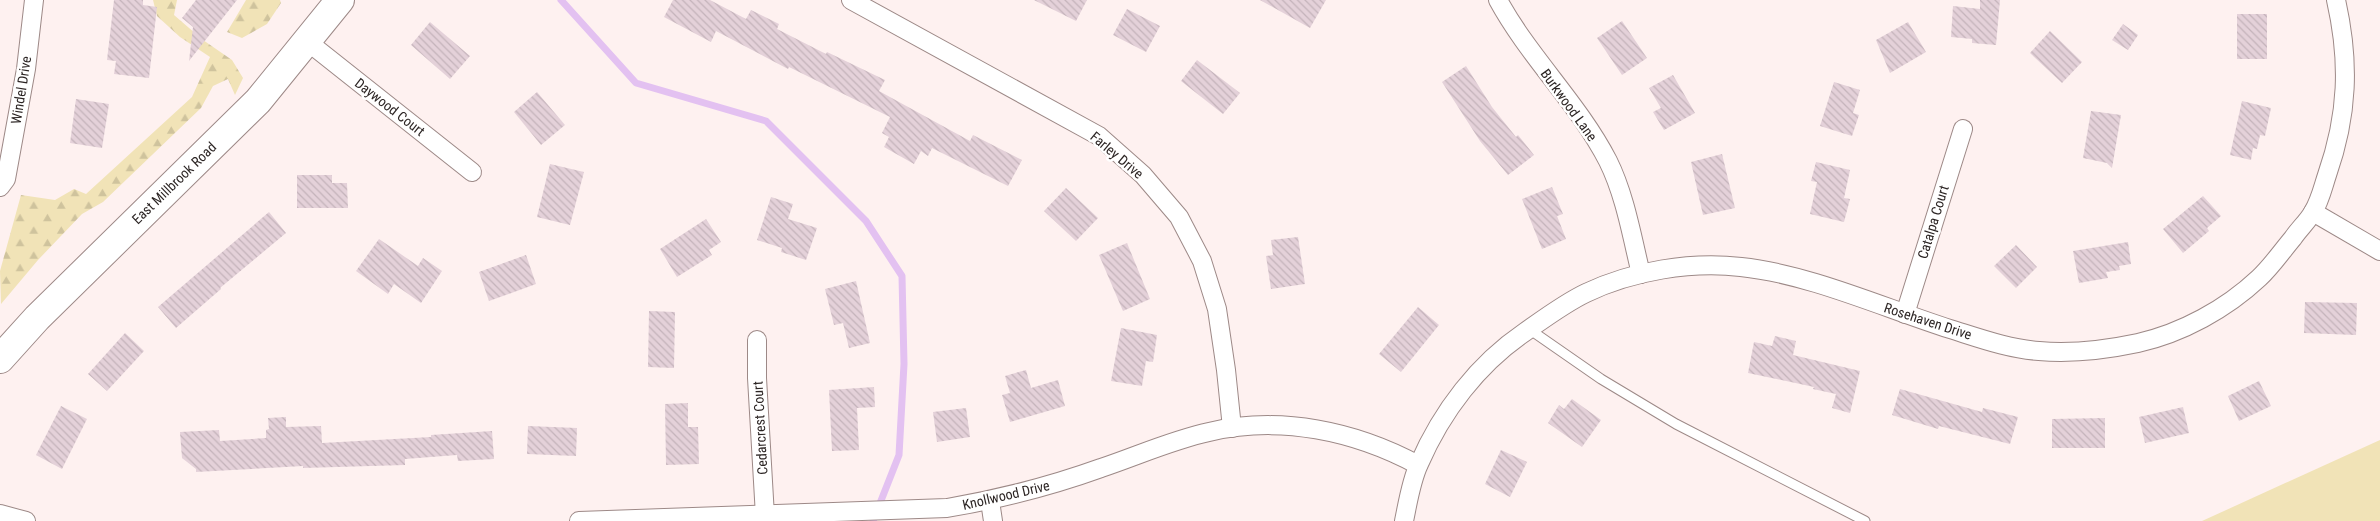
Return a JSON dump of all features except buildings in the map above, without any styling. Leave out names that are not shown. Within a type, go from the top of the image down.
[{"type":"main road","name":"East Millbrook Road","points":[[0,359],[38,318],[258,101],[308,42],[340,0]]},
{"type":"street","name":"Windel Drive","points":[[3,183],[26,69],[34,0]]},
{"type":"street","name":"Farley Drive","points":[[851,0],[1099,136],[1143,175],[1179,217],[1202,261],[1217,309],[1232,428]]},
{"type":"street","name":"Burkwood Lane","points":[[1498,0],[1511,24],[1581,116],[1608,162],[1618,187],[1641,274]]},
{"type":"street","name":"Rosehaven Drive","points":[[1404,521],[1418,466],[1449,409],[1496,353],[1529,329],[1584,294],[1611,282],[1641,274],[1701,266],[1740,267],[1786,275],[2005,346],[2036,351],[2088,351],[2116,348],[2155,339],[2222,307],[2259,278],[2313,212],[2338,144],[2343,117],[2347,78],[2336,0]]},
{"type":"street","name":"Daywood Court","points":[[308,42],[472,172]]},
{"type":"street","name":"Catalpa Court","points":[[1905,314],[1964,129]]},
{"type":"street","points":[[2313,212],[2380,251]]},
{"type":"street","name":"Cedarcrest Court","points":[[757,340],[757,378],[765,516]]},
{"type":"street","name":"Knollwood Drive","points":[[579,521],[765,516],[947,508],[990,501],[1044,487],[1200,434],[1232,428],[1297,426],[1336,432],[1398,455],[1418,466]]},
{"type":"street","points":[[990,501],[993,521]]},
{"type":"street","points":[[0,514],[26,521]]},
{"type":"lane","points":[[1529,329],[1602,379],[1676,424],[1865,521]]},
{"type":"green space","points":[[153,0],[177,0],[174,15],[203,40],[232,60],[243,78],[235,95],[228,79],[213,86],[201,108],[103,202],[82,214],[38,260],[1,304],[0,271],[21,195],[55,200],[74,189],[86,194],[192,97],[210,57],[180,37],[157,16]]},
{"type":"green space","points":[[246,0],[280,0],[281,3],[267,24],[242,38],[227,32]]},
{"type":"green space","points":[[2380,440],[2380,521],[2202,521]]},
{"type":"waterway","points":[[561,0],[636,83],[766,121],[866,221],[902,276],[904,364],[899,455],[873,521]]}]
